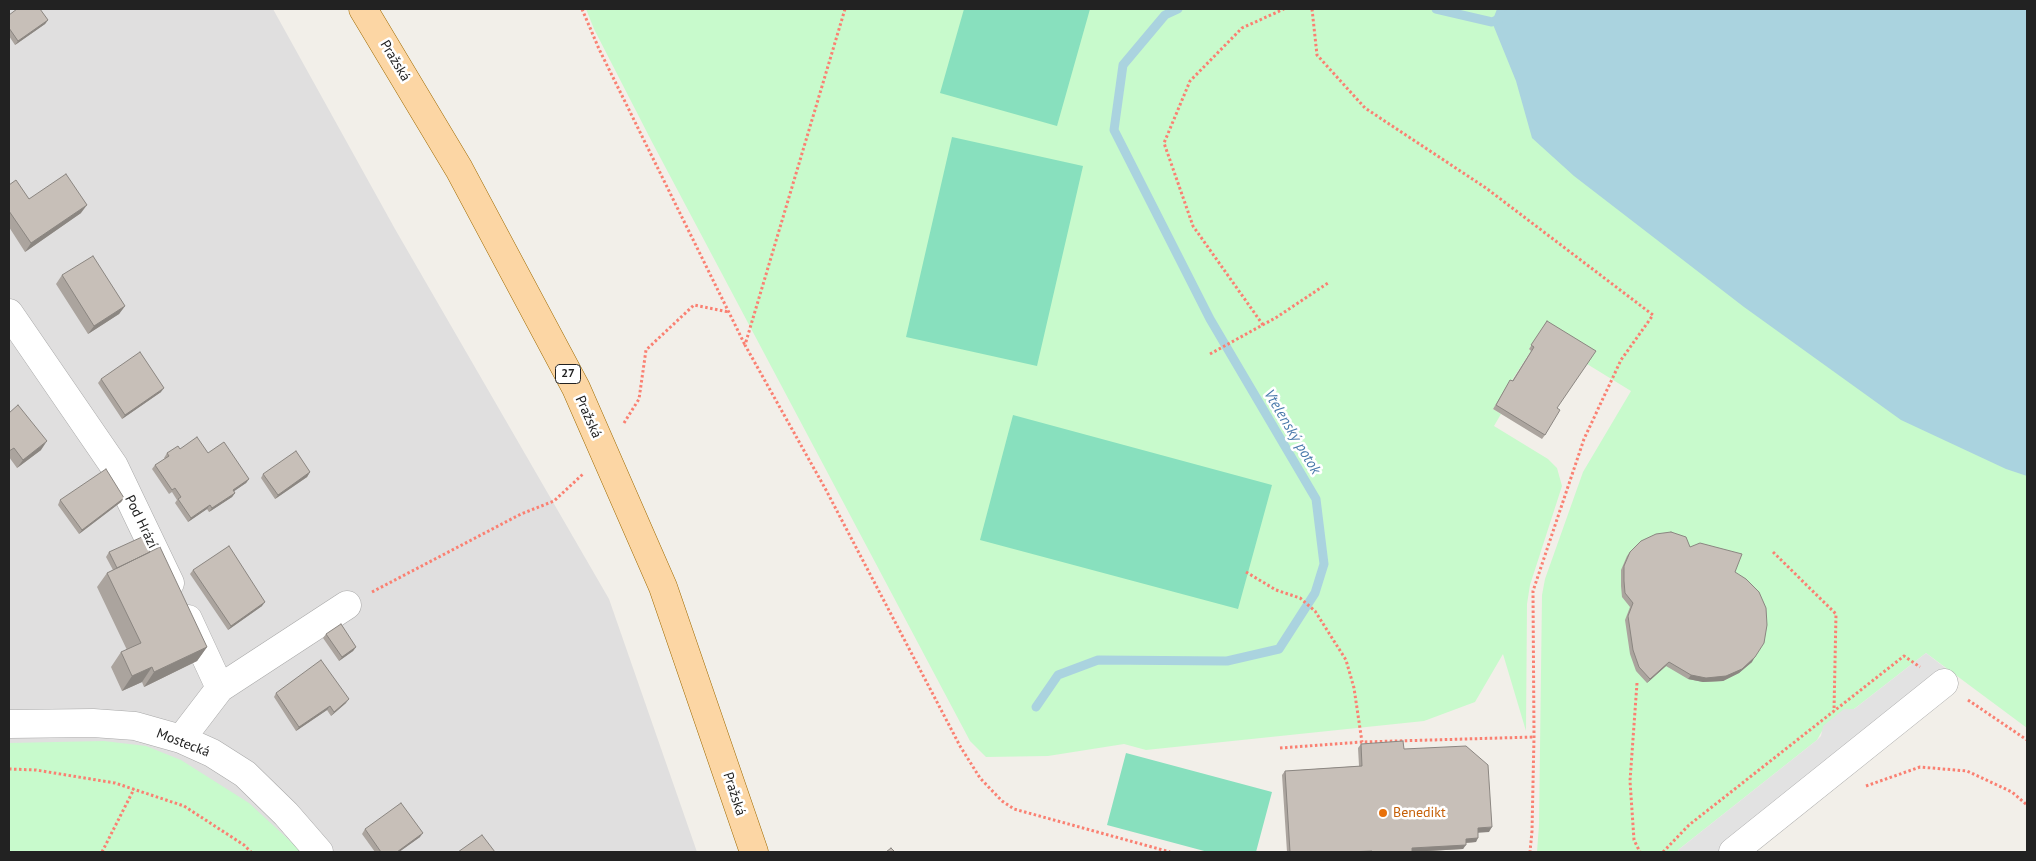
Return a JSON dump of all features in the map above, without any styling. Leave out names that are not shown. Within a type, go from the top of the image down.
[{"type":"main road","name":"Pražská","points":[[363,9],[459,169],[576,388],[663,586],[754,852]]},
{"type":"street","name":"Pod Hrází","points":[[11,321],[114,466],[220,688]]},
{"type":"street","points":[[181,739],[220,688],[347,605]]},
{"type":"street","points":[[1733,852],[1944,683]]},
{"type":"street","name":"Mostecká","points":[[9,724],[101,723],[134,726],[181,739],[212,753],[245,774],[286,814],[319,852]]},
{"type":"path","points":[[582,9],[604,58],[745,345],[826,490],[960,746],[980,778],[1002,801],[1014,809],[1170,852]]},
{"type":"path","points":[[745,345],[845,9]]},
{"type":"path","points":[[1263,325],[1193,226],[1164,143],[1190,81],[1242,28],[1284,9]]},
{"type":"path","points":[[1312,9],[1317,55],[1365,108],[1486,188],[1653,315],[1621,360],[1584,439],[1533,591],[1534,737],[1530,852]]},
{"type":"path","points":[[1210,354],[1263,325],[1328,283]]},
{"type":"path","points":[[347,605],[521,514],[554,501],[605,454],[639,398],[646,350],[694,306],[729,312]]},
{"type":"path","points":[[1773,552],[1836,614],[1834,711]]},
{"type":"path","points":[[1246,572],[1276,590],[1300,598],[1315,611],[1346,660],[1354,688],[1362,742]]},
{"type":"path","points":[[1663,852],[1689,824],[1904,656],[2027,740]]},
{"type":"path","points":[[1637,683],[1630,781],[1634,840],[1640,852]]},
{"type":"path","points":[[1280,748],[1362,742],[1534,737]]},
{"type":"path","points":[[1857,789],[1920,767],[1939,768],[1968,771],[2012,792],[2027,805]]},
{"type":"path","points":[[9,769],[36,770],[115,783],[184,806],[244,845],[251,852]]},
{"type":"path","points":[[102,852],[134,789]]},
{"type":"shaded area","points":[[9,9],[273,9],[395,229],[609,599],[697,852],[9,852]]},
{"type":"shaded area","points":[[1926,653],[1952,673],[1726,852],[1680,852],[1678,850],[1817,740],[1821,736],[1823,726],[1844,709],[1854,709]]},
{"type":"green space","points":[[586,9],[2027,9],[2027,728],[1926,653],[1854,709],[1847,710],[1822,731],[1817,740],[1678,850],[1680,852],[1537,852],[1542,595],[1545,579],[1583,472],[1631,391],[1587,364],[1592,355],[1544,325],[1529,349],[1531,351],[1493,409],[1501,414],[1494,426],[1548,459],[1557,468],[1562,486],[1530,585],[1527,604],[1526,731],[1503,654],[1475,702],[1424,721],[1146,750],[1124,744],[1048,756],[986,757],[970,741],[652,142],[594,29]]},
{"type":"green space","points":[[964,9],[1090,9],[1057,126],[940,93]]},
{"type":"green space","points":[[952,137],[1083,166],[1037,366],[906,337]]},
{"type":"green space","points":[[1013,415],[1272,485],[1238,609],[980,540]]},
{"type":"green space","points":[[104,741],[146,746],[181,760],[249,803],[302,852],[9,852],[9,743]]},
{"type":"green space","points":[[1126,753],[1272,792],[1256,852],[1208,852],[1107,825]]},
{"type":"water","points":[[1497,9],[2027,9],[2027,476],[2006,469],[1901,420],[1744,307],[1574,176],[1532,138],[1516,81],[1492,22]]},
{"type":"building","points":[[17,9],[40,9],[48,20],[18,41],[9,28],[9,15]]},
{"type":"building","points":[[66,174],[87,205],[31,243],[9,211],[9,185],[16,180],[29,199]]},
{"type":"building","points":[[93,256],[125,306],[94,326],[62,275]]},
{"type":"building","points":[[1547,321],[1596,351],[1557,408],[1560,410],[1545,435],[1496,405],[1510,380],[1513,381],[1534,347],[1531,345]]},
{"type":"building","points":[[140,352],[164,388],[125,415],[101,379]]},
{"type":"building","points":[[18,405],[47,441],[23,460],[14,448],[9,451],[9,413]]},
{"type":"building","points":[[197,437],[208,453],[224,442],[249,479],[233,490],[235,493],[212,508],[210,505],[191,518],[178,499],[181,497],[175,488],[172,490],[155,465],[169,456],[167,453],[178,446],[180,449]]},
{"type":"building","points":[[296,451],[310,472],[278,495],[263,474]]},
{"type":"building","points":[[106,469],[124,498],[82,530],[60,500]]},
{"type":"building","points":[[1671,532],[1686,537],[1690,547],[1700,543],[1742,554],[1735,572],[1746,579],[1759,592],[1766,608],[1767,625],[1764,643],[1755,657],[1742,669],[1726,676],[1706,678],[1691,675],[1669,662],[1650,679],[1639,667],[1633,650],[1628,616],[1633,603],[1625,593],[1624,566],[1630,552],[1641,541],[1656,534]]},
{"type":"building","points":[[142,537],[150,552],[117,568],[109,552]]},
{"type":"building","points":[[229,546],[265,602],[231,626],[193,570]]},
{"type":"building","points":[[160,547],[207,647],[154,672],[152,667],[132,676],[121,652],[141,643],[107,573]]},
{"type":"building","points":[[341,624],[356,647],[342,657],[326,634]]},
{"type":"building","points":[[321,660],[349,699],[334,712],[330,706],[299,727],[276,693]]},
{"type":"building","points":[[1403,741],[1404,749],[1466,746],[1488,765],[1492,827],[1478,828],[1478,838],[1466,839],[1466,845],[1412,848],[1412,852],[1290,852],[1285,771],[1362,766],[1361,744]]},
{"type":"building","points":[[401,803],[423,833],[397,852],[381,852],[365,829]]},
{"type":"building","points":[[482,835],[495,852],[458,852]]},
{"type":"building","points":[[891,848],[895,852],[886,852]]},
{"type":"waterway","name":"Vtelenský potok","points":[[1036,707],[1058,675],[1098,660],[1227,661],[1279,649],[1315,593],[1324,564],[1316,499],[1210,319],[1114,130],[1123,65],[1165,15],[1178,9]]},
{"type":"waterway","name":"Vtelenský potok","points":[[1436,9],[1492,22],[1520,9]]},
{"type":"place","name":"Benedikt","points":[[1383,813]]}]
